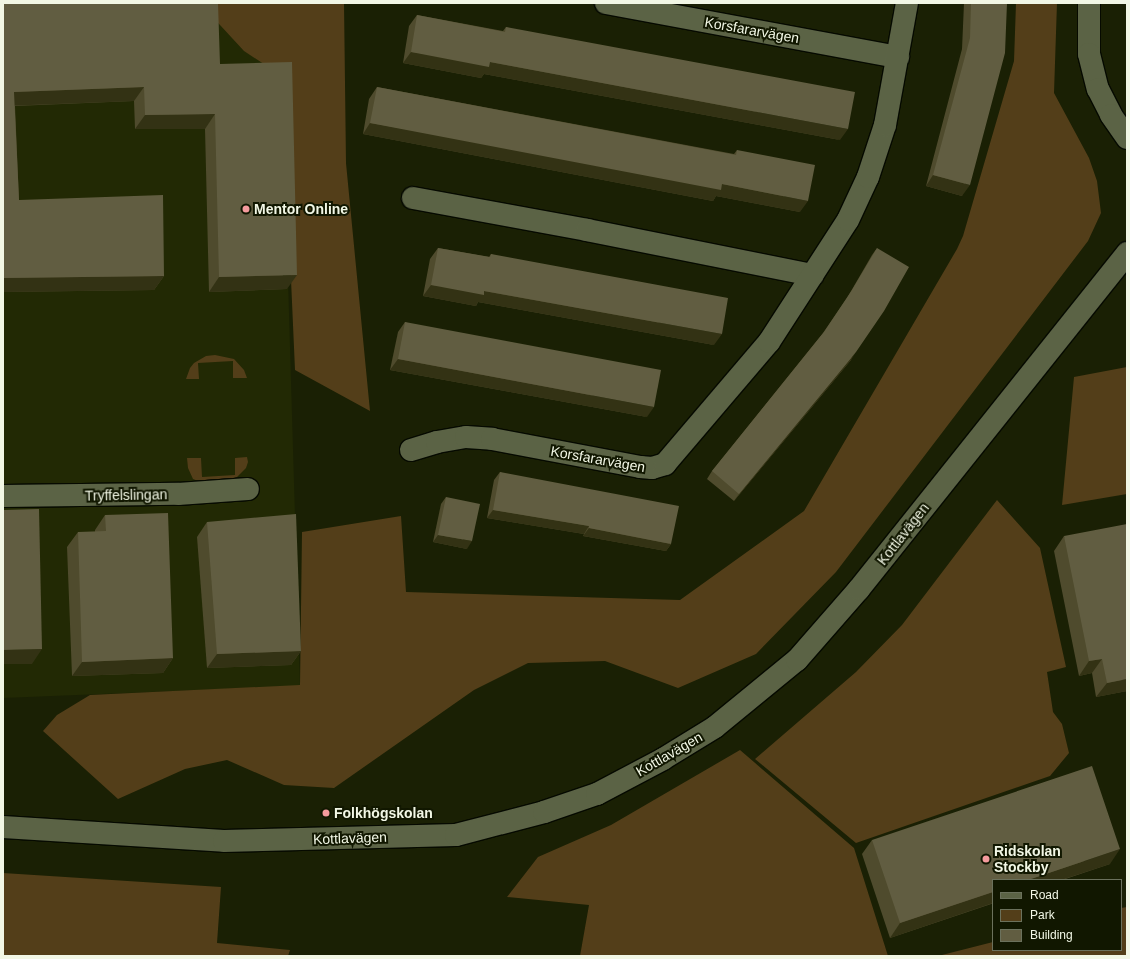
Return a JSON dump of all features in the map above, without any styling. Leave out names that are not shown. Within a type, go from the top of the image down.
[{"type":"street","name":"Korsfararvägen","points":[[606,3],[898,57]]},
{"type":"street","name":"Korsfararvägen","points":[[411,450],[437,442],[466,437],[492,439],[640,467],[652,468],[665,464],[769,342],[848,220],[868,177],[885,125],[907,3]]},
{"type":"street","points":[[1089,3],[1089,54],[1098,89],[1111,116],[1127,138]]},
{"type":"street","points":[[413,198],[587,230],[813,275]]},
{"type":"street","name":"Kottlavägen","points":[[3,826],[224,841],[456,835],[544,812],[597,794],[663,759],[716,727],[797,660],[859,588],[1127,253]]},
{"type":"street","name":"Tryffelslingan","points":[[3,496],[178,494],[248,489]]},
{"type":"shaded area","points":[[208,12],[282,77],[300,686],[3,698],[3,17]]},
{"type":"green space","points":[[3,3],[344,3],[346,163],[370,411],[295,370],[282,76],[244,51],[208,12]]},
{"type":"green space","points":[[1016,3],[1057,3],[1054,93],[1089,158],[1097,181],[1101,213],[1088,241],[836,572],[756,654],[678,688],[605,661],[528,663],[474,690],[334,788],[284,785],[227,760],[185,769],[118,799],[43,731],[57,715],[90,695],[300,685],[302,532],[401,516],[406,592],[680,600],[804,511],[957,249],[963,236],[1014,61]]},
{"type":"green space","points":[[215,355],[234,359],[244,370],[247,378],[233,378],[233,361],[198,363],[199,379],[186,379],[190,368],[194,363],[206,356]]},
{"type":"green space","points":[[1127,367],[1127,494],[1062,505],[1074,377]]},
{"type":"green space","points":[[247,457],[248,462],[246,468],[237,477],[226,481],[198,481],[193,479],[188,468],[187,458],[201,458],[202,477],[235,475],[235,458]]},
{"type":"green space","points":[[997,500],[1040,548],[1066,667],[1047,672],[1053,712],[1062,724],[1069,753],[1050,776],[856,843],[755,759],[856,672],[902,625]]},
{"type":"green space","points":[[740,750],[854,848],[888,956],[580,956],[589,905],[507,897],[538,857],[611,825]]},
{"type":"green space","points":[[3,873],[221,887],[217,943],[290,950],[288,956],[3,956]]},
{"type":"green space","points":[[1127,907],[1127,956],[938,956],[992,942],[992,951],[1122,951],[1122,908]]},
{"type":"building","points":[[3,3],[218,3],[220,64],[292,62],[297,275],[219,277],[215,114],[145,115],[144,87],[14,92],[19,200],[163,195],[164,276],[3,278]]},
{"type":"building","points":[[971,3],[1007,3],[1005,53],[970,185],[933,175],[970,38]]},
{"type":"building","points":[[417,15],[505,32],[506,27],[855,92],[848,129],[490,62],[489,67],[411,52]]},
{"type":"building","points":[[377,87],[736,155],[737,150],[815,165],[808,201],[722,184],[721,190],[370,123]]},
{"type":"building","points":[[438,248],[490,257],[491,254],[728,298],[722,334],[484,291],[484,295],[431,285]]},
{"type":"building","points":[[877,248],[909,267],[884,311],[856,352],[739,494],[712,471],[824,332],[852,290]]},
{"type":"building","points":[[405,322],[661,370],[654,407],[398,359]]},
{"type":"building","points":[[500,472],[679,506],[671,544],[589,528],[589,526],[493,510]]},
{"type":"building","points":[[446,497],[480,504],[472,541],[438,535]]},
{"type":"building","points":[[39,509],[42,649],[3,650],[3,510]]},
{"type":"building","points":[[168,513],[173,658],[82,662],[78,532],[106,531],[105,515]]},
{"type":"building","points":[[296,514],[301,651],[217,654],[207,522]]},
{"type":"building","points":[[1127,524],[1127,679],[1107,683],[1102,659],[1089,661],[1064,536]]},
{"type":"building","name":"Ridskolan Stockby","points":[[1092,766],[1120,849],[1031,879],[992,879],[992,892],[900,923],[872,840]]},
{"type":"place","name":"Mentor Online","points":[[246,209]]},
{"type":"place","name":"Folkhögskolan","points":[[326,813]]},
{"type":"place","name":"Ridskolan Stockby","points":[[986,859]]}]
